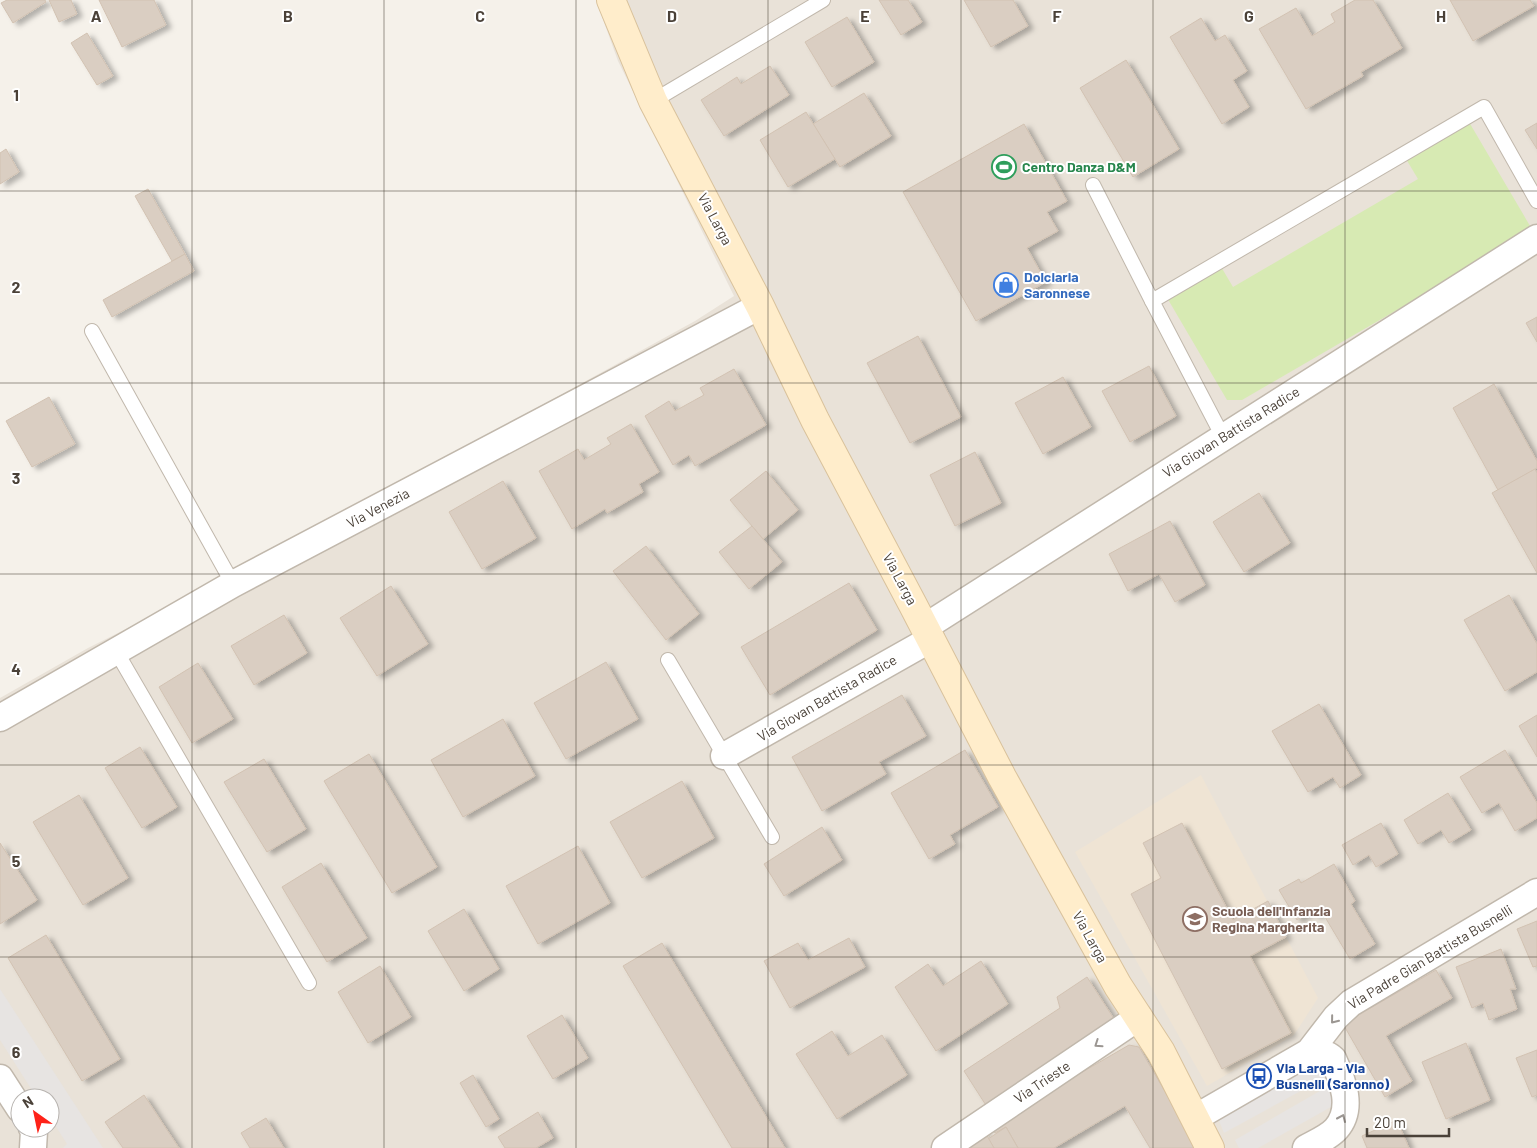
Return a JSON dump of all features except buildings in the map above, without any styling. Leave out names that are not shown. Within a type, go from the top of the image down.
[{"type":"street","name":"Via Larga","points":[[610,0],[653,101],[760,306],[815,420],[1007,786],[1118,986],[1161,1052],[1210,1148]]},
{"type":"street","name":"Via Giovan Battista Radice","points":[[724,756],[928,633],[1223,437],[1537,238]]},
{"type":"street","name":"Via Venezia","points":[[0,718],[233,584],[760,306]]},
{"type":"street","name":"Via Padre Gian Battista Busnelli","points":[[1195,1118],[1309,1052],[1336,1017],[1352,1003],[1537,892]]},
{"type":"street","name":"Via Trieste","points":[[945,1148],[1139,1017]]},
{"type":"street","points":[[1306,1148],[1335,1131],[1342,1121],[1346,1108],[1343,1080],[1333,1059],[1321,1052],[1309,1052]]},
{"type":"street","points":[[0,1078],[10,1094]]},
{"type":"lane","points":[[653,101],[823,0]]},
{"type":"lane","points":[[1152,301],[1484,107],[1537,202]]},
{"type":"lane","points":[[1093,185],[1223,437]]},
{"type":"lane","points":[[92,331],[233,584]]},
{"type":"lane","points":[[116,651],[309,983]]},
{"type":"lane","points":[[668,660],[772,837]]},
{"type":"shaded area","points":[[596,0],[1537,0],[1537,1148],[0,1148],[0,698],[88,648],[224,580],[695,321],[734,296],[618,61]]},
{"type":"shaded area","name":"Scuola dell'Infanzia Regina Margherita","points":[[1201,775],[1318,998],[1294,1035],[1207,1086],[1075,852]]},
{"type":"shaded area","points":[[0,989],[103,1148],[63,1148],[67,1144],[60,1133],[60,1088],[31,1088],[0,1040]]},
{"type":"shaded area","points":[[1320,1060],[1326,1077],[1224,1133],[1218,1118]]},
{"type":"shaded area","points":[[1332,1084],[1338,1103],[1258,1148],[1239,1148],[1235,1140]]},
{"type":"green space","points":[[1469,122],[1533,231],[1242,400],[1227,400],[1166,296],[1220,265],[1233,287],[1418,179],[1406,159]]},
{"type":"place","name":"Centro Danza D&M","points":[[1004,167]]},
{"type":"place","name":"Dolciaria Saronnese","points":[[1006,285]]},
{"type":"place","name":"Scuola dell'Infanzia Regina Margherita","points":[[1195,919]]},
{"type":"place","name":"Via Larga - Via Busnelli (Saronno)","points":[[1259,1076]]}]
